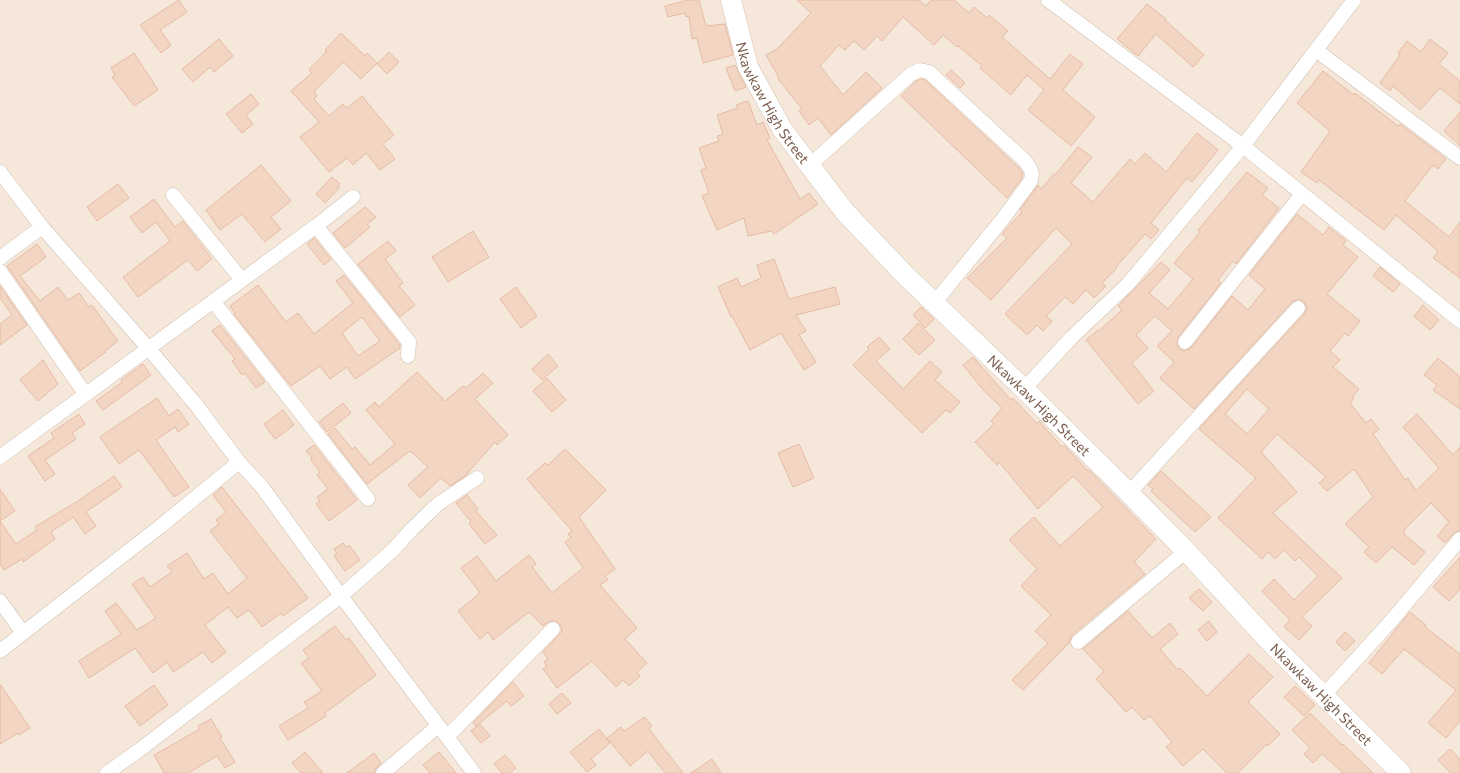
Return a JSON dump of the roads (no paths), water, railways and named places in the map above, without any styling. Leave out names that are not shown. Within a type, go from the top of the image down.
[{"type":"main road","name":"Nkawkaw High Street","points":[[730,0],[748,67],[782,129],[845,212],[904,275],[935,302],[1130,493],[1270,642],[1401,773]]},
{"type":"street","points":[[1048,0],[1243,146],[1460,321]]},
{"type":"street","points":[[1024,389],[1071,338],[1128,284],[1243,146],[1354,0]]},
{"type":"street","points":[[1316,50],[1460,158]]},
{"type":"street","points":[[809,166],[911,74],[920,70],[929,72],[1025,161],[1031,170],[1030,182],[1002,220],[935,302]]},
{"type":"street","points":[[0,172],[42,227],[149,349],[197,406],[239,462],[262,487],[474,773]]},
{"type":"street","points":[[1185,342],[1302,194]]},
{"type":"street","points":[[173,195],[242,280]]},
{"type":"street","points":[[0,456],[316,226],[353,196]]},
{"type":"street","points":[[316,226],[409,342],[408,356]]},
{"type":"street","points":[[0,258],[42,227]]},
{"type":"street","points":[[0,271],[86,395]]},
{"type":"street","points":[[213,300],[368,499]]},
{"type":"street","points":[[1130,493],[1298,308]]},
{"type":"street","points":[[0,651],[162,525],[239,462]]},
{"type":"street","points":[[107,773],[341,596],[393,550],[438,504],[477,478]]},
{"type":"street","points":[[1324,695],[1392,620],[1460,539]]},
{"type":"street","points":[[1078,642],[1186,551]]},
{"type":"street","points":[[0,601],[23,634]]},
{"type":"street","points":[[383,773],[442,732],[553,629]]}]
